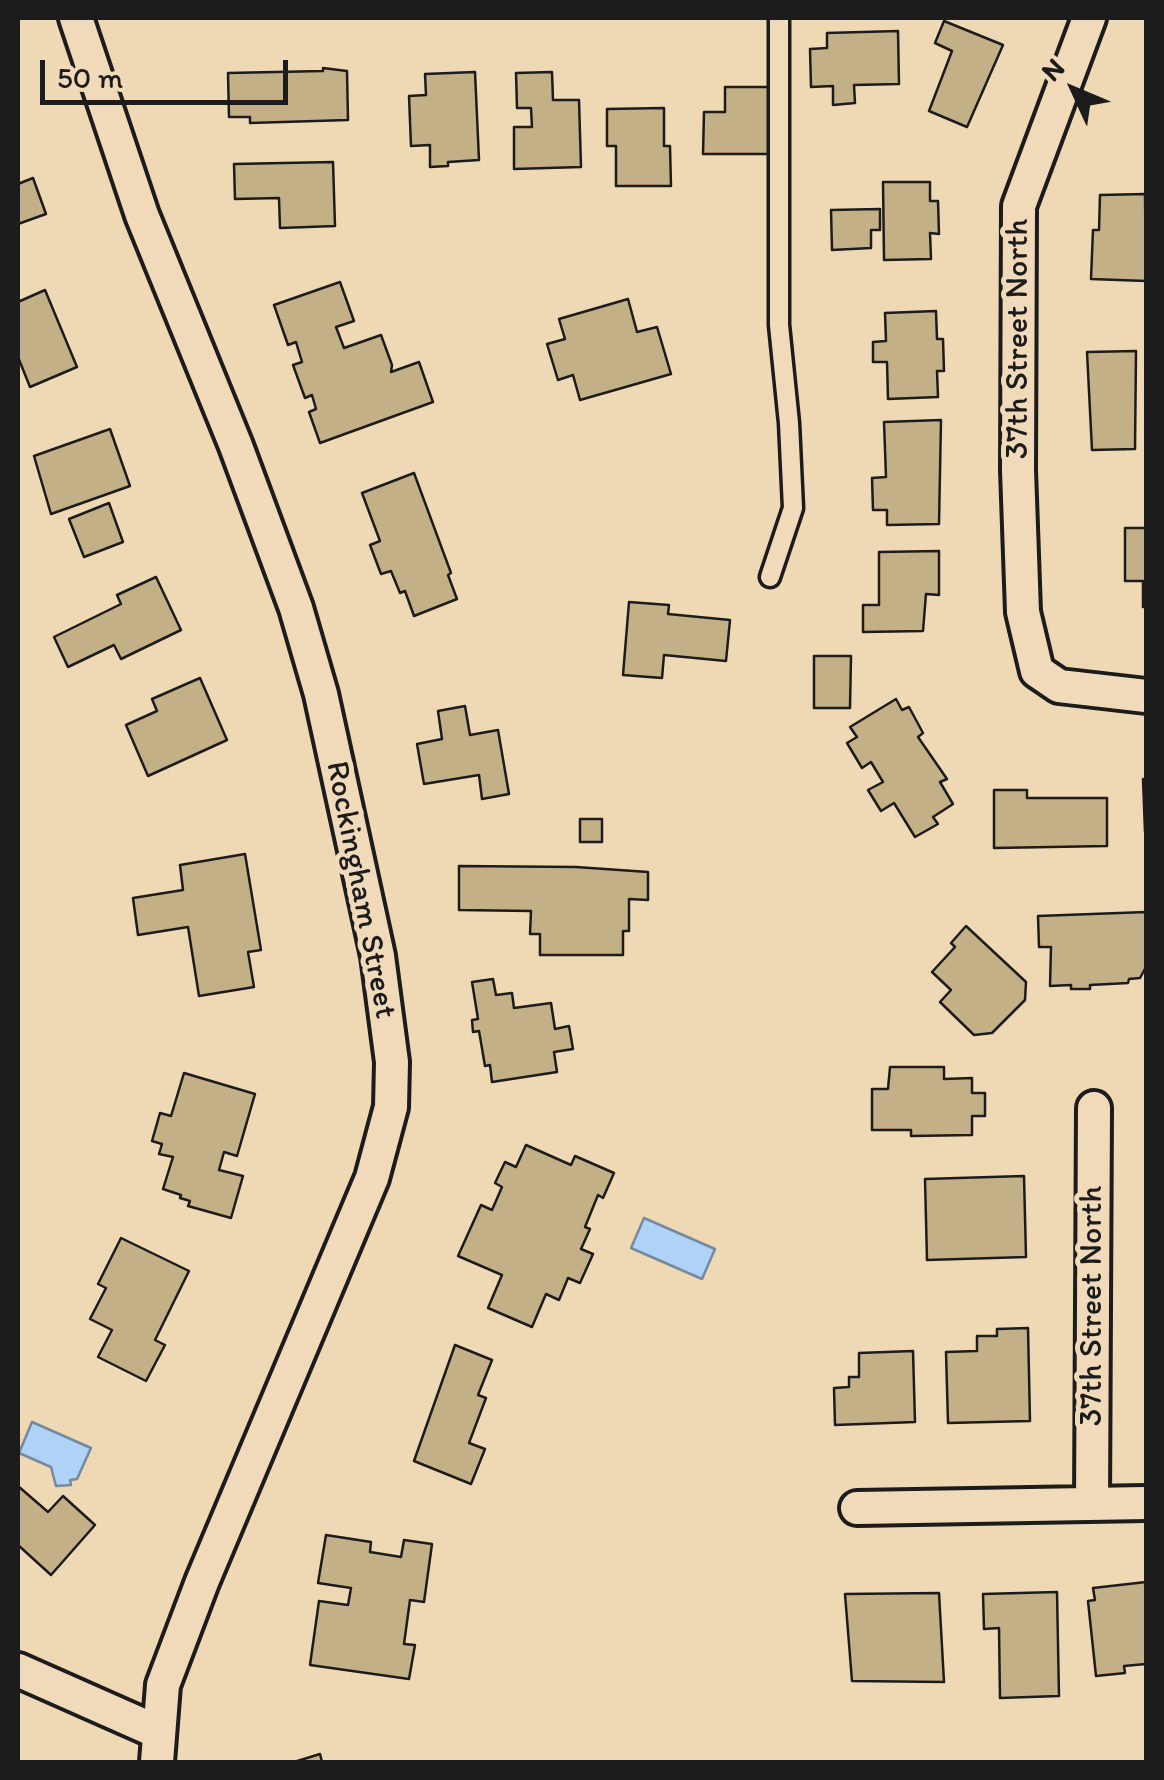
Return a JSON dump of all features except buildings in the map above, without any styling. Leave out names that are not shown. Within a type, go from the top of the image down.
[{"type":"street","name":"Rockingham Street","points":[[76,18],[142,215],[236,446],[296,608],[321,694],[378,956],[392,1062],[391,1107],[372,1178],[202,1582],[163,1685],[157,1747]]},
{"type":"street","name":"37th Street North","points":[[1089,18],[1019,206],[1018,450],[1023,612],[1038,671],[1059,686],[1146,696]]},
{"type":"street","name":"37th Street North","points":[[1092,1504],[1094,1108]]},
{"type":"street","points":[[857,1508],[1146,1502]]},
{"type":"street","points":[[18,1670],[157,1747]]},
{"type":"lane","points":[[770,578],[793,508],[779,325],[778,18]]},
{"type":"water","points":[[644,1218],[715,1249],[702,1279],[631,1248]]},
{"type":"water","points":[[32,1422],[91,1448],[77,1479],[70,1480],[71,1485],[56,1486],[51,1467],[19,1453]]}]
